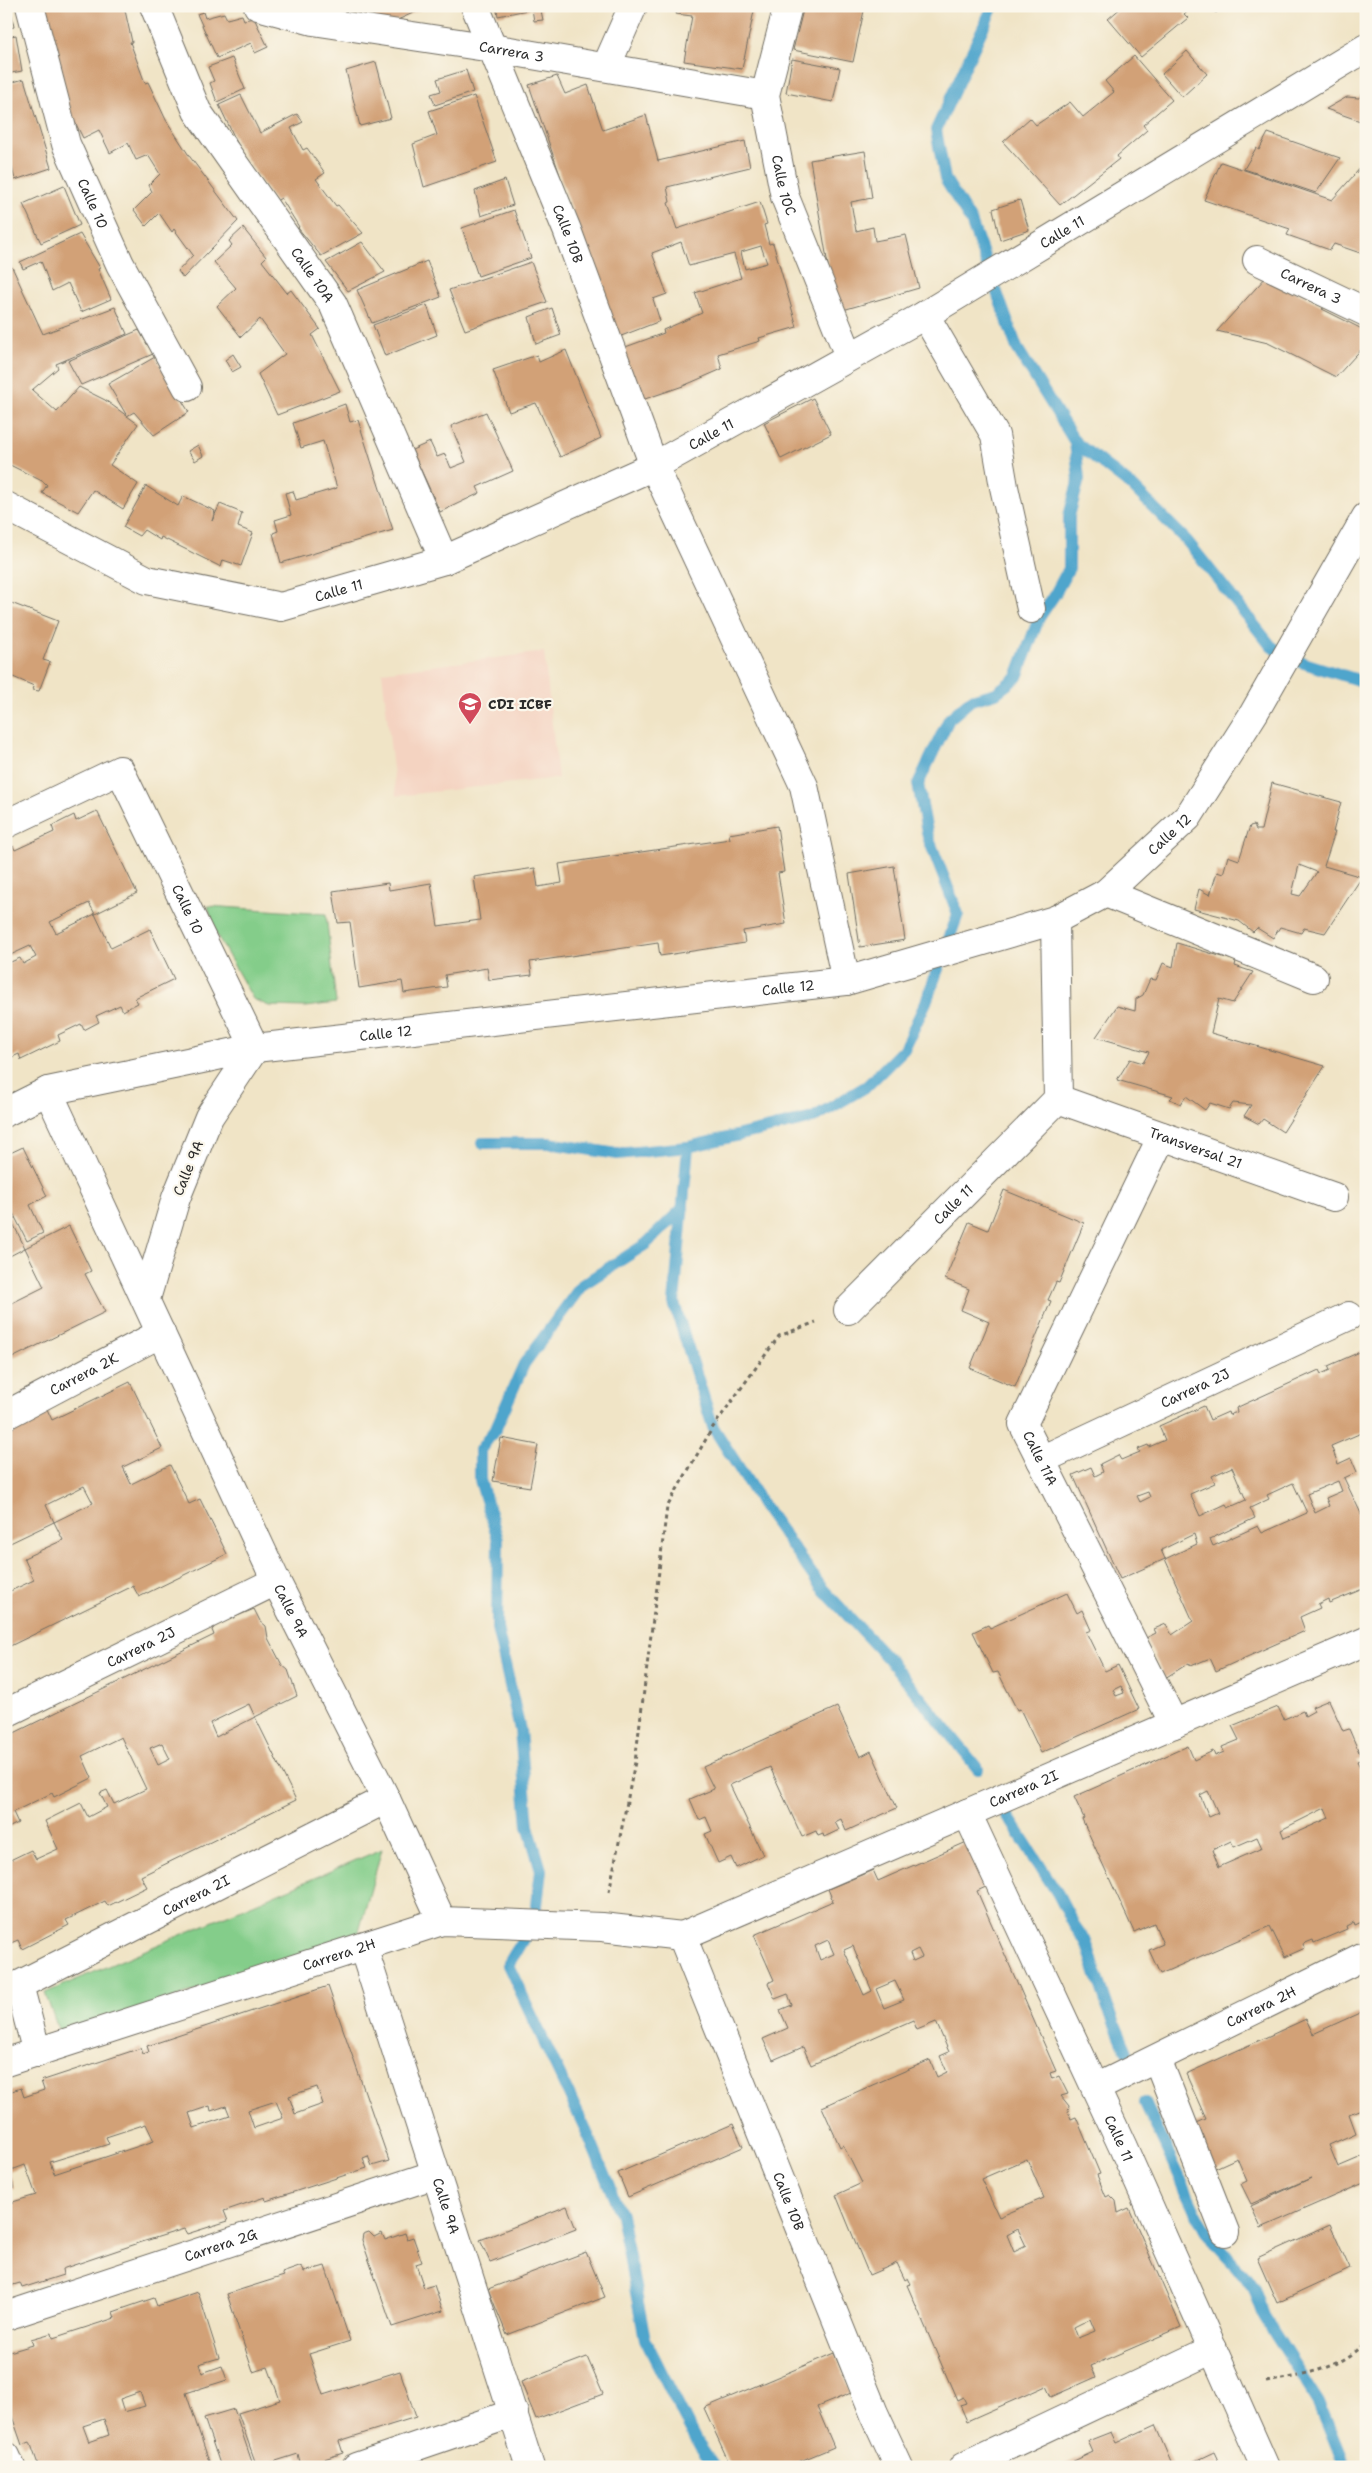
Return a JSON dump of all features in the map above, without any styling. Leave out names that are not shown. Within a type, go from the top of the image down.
[{"type":"street","name":"Calle 10","points":[[30,6],[66,144],[120,264],[187,387]]},
{"type":"street","name":"Calle 10A","points":[[154,6],[197,111],[332,304],[444,560]]},
{"type":"street","name":"Carrera 3","points":[[258,6],[313,22],[492,48],[764,95]]},
{"type":"street","name":"Calle 10B","points":[[475,6],[566,230],[654,466],[804,786],[846,981]]},
{"type":"street","points":[[606,67],[633,6]]},
{"type":"street","name":"Calle 10C","points":[[788,6],[764,95],[785,197],[849,356]]},
{"type":"street","name":"Calle 11","points":[[6,506],[146,580],[281,607],[444,560],[654,466],[925,315],[1366,48]]},
{"type":"street","name":"Carrera 3","points":[[1257,260],[1366,312]]},
{"type":"street","points":[[925,315],[995,435],[1004,487],[1031,609]]},
{"type":"street","name":"Calle 12","points":[[6,1112],[48,1092],[255,1048],[846,981],[1055,920],[1106,893],[1188,817],[1254,713],[1366,517]]},
{"type":"street","name":"Calle 10","points":[[6,824],[120,770],[255,1048]]},
{"type":"street","points":[[1106,893],[1314,978]]},
{"type":"street","points":[[1055,920],[1058,1099]]},
{"type":"street","name":"Calle 9A","points":[[146,1299],[176,1198],[209,1117],[255,1048]]},
{"type":"street","name":"Calle 9A","points":[[48,1092],[276,1581],[386,1798],[442,1921]]},
{"type":"street","name":"Calle 11","points":[[848,1310],[1058,1099]]},
{"type":"street","name":"Transversal 21","points":[[1058,1099],[1334,1197]]},
{"type":"street","name":"Calle 11A","points":[[1162,1136],[1023,1424],[1174,1724]]},
{"type":"street","name":"Carrera 2J","points":[[1041,1460],[1349,1316]]},
{"type":"street","name":"Carrera 2K","points":[[6,1415],[161,1333]]},
{"type":"street","name":"Carrera 2J","points":[[6,1713],[276,1581]]},
{"type":"street","name":"Carrera 2I","points":[[682,1936],[1366,1641]]},
{"type":"street","name":"Carrera 2I","points":[[12,1987],[386,1798]]},
{"type":"street","name":"Calle 11","points":[[967,1813],[1096,2088],[1265,2467]]},
{"type":"street","name":"Carrera 2H","points":[[6,2062],[442,1921],[602,1927],[682,1936]]},
{"type":"street","name":"Calle 10B","points":[[682,1936],[874,2413],[898,2467]]},
{"type":"street","name":"Calle 9A","points":[[363,1947],[530,2467]]},
{"type":"street","name":"Carrera 2H","points":[[1096,2088],[1366,1955]]},
{"type":"street","points":[[12,1987],[37,2053]]},
{"type":"street","points":[[1157,2059],[1225,2232]]},
{"type":"street","name":"Carrera 2G","points":[[6,2316],[436,2174]]},
{"type":"street","points":[[963,2467],[1213,2349]]},
{"type":"street","points":[[356,2467],[514,2413]]},
{"type":"street","points":[[6,2456],[10,2467]]},
{"type":"path","points":[[602,1927],[636,1762],[667,1507],[712,1427],[779,1336],[848,1310]]},
{"type":"path","points":[[1303,2374],[1316,2372],[1350,2358],[1366,2342]]},
{"type":"shaded area","name":"CDI ICBF","points":[[544,652],[558,778],[396,796],[382,672]]},
{"type":"green space","points":[[208,906],[326,914],[336,1003],[305,1007],[269,1006],[253,999],[215,932]]},
{"type":"green space","points":[[382,1849],[358,1935],[61,2037],[45,1993]]},
{"type":"building","points":[[6,6],[10,6],[14,27],[6,29]]},
{"type":"building","points":[[37,6],[124,6],[132,42],[130,42],[145,83],[148,82],[166,120],[190,157],[238,221],[183,278],[178,271],[193,255],[174,229],[172,232],[159,213],[146,226],[134,210],[152,192],[149,185],[160,174],[148,155],[136,160],[128,143],[110,153],[99,130],[83,138],[71,114]]},
{"type":"building","points":[[372,6],[420,6],[422,9],[393,22],[375,23]]},
{"type":"building","points":[[496,6],[540,6],[543,20],[534,21],[532,9],[498,16]]},
{"type":"building","points":[[679,6],[755,6],[742,69],[684,61],[692,16],[676,14]]},
{"type":"building","points":[[804,6],[865,6],[853,62],[793,50]]},
{"type":"building","points":[[1123,6],[1193,6],[1184,14],[1188,18],[1141,57],[1108,19]]},
{"type":"building","points":[[1209,6],[1222,6],[1216,13]]},
{"type":"building","points":[[203,12],[205,18],[224,13],[227,19],[242,15],[244,20],[254,18],[268,47],[255,53],[251,43],[217,58],[197,14]]},
{"type":"building","points":[[16,35],[22,71],[6,74],[6,37]]},
{"type":"building","points":[[1187,51],[1207,74],[1182,97],[1162,74]]},
{"type":"building","points":[[1134,56],[1172,100],[1143,125],[1147,130],[1117,156],[1119,159],[1060,205],[1003,142],[1030,118],[1036,125],[1070,102],[1083,117],[1114,92],[1105,81]]},
{"type":"building","points":[[232,58],[245,89],[217,102],[210,83],[214,81],[208,67]]},
{"type":"building","points":[[792,59],[840,68],[833,102],[786,93]]},
{"type":"building","points":[[376,62],[391,118],[360,126],[346,71]]},
{"type":"building","points":[[466,70],[473,92],[435,105],[431,94],[441,91],[437,79]]},
{"type":"building","points":[[557,76],[565,94],[588,85],[603,130],[646,115],[658,161],[745,141],[750,167],[667,187],[670,202],[668,203],[677,229],[760,202],[767,224],[764,225],[769,244],[773,243],[797,327],[759,338],[760,341],[718,354],[722,369],[683,386],[639,401],[620,349],[664,333],[663,330],[702,313],[695,293],[741,278],[734,254],[689,266],[681,242],[652,253],[667,294],[653,299],[660,321],[616,338],[529,85]],"holes":[[[761,246],[767,263],[745,269],[741,252]]]},
{"type":"building","points":[[24,79],[51,168],[15,180],[6,142],[6,84]]},
{"type":"building","points":[[1366,90],[1366,123],[1326,109],[1347,97],[1359,98]]},
{"type":"building","points":[[241,95],[260,133],[297,114],[303,122],[291,128],[303,150],[307,148],[325,173],[316,179],[336,206],[338,205],[363,233],[321,256],[298,228],[281,198],[275,202],[238,145],[219,105]]},
{"type":"building","points":[[474,96],[497,162],[424,187],[413,144],[437,135],[429,111]]},
{"type":"building","points":[[1268,133],[1340,158],[1316,193],[1244,169],[1256,148],[1259,150]]},
{"type":"building","points":[[865,151],[872,198],[851,202],[856,231],[873,227],[875,241],[906,235],[919,288],[836,312],[810,160]]},
{"type":"building","points":[[1221,162],[1332,200],[1362,166],[1366,167],[1366,255],[1334,244],[1330,250],[1287,235],[1290,229],[1204,200]]},
{"type":"building","points":[[505,180],[513,205],[481,216],[475,191]]},
{"type":"building","points":[[64,186],[80,225],[41,243],[23,204]]},
{"type":"building","points":[[1020,200],[1029,230],[1000,240],[993,209]]},
{"type":"building","points":[[514,210],[531,258],[478,276],[462,228]]},
{"type":"building","points":[[243,228],[266,257],[262,261],[287,293],[291,290],[320,329],[312,335],[340,391],[277,415],[258,374],[285,354],[260,319],[241,337],[217,306],[236,288],[214,262],[232,245],[229,241]]},
{"type":"building","points":[[80,234],[100,268],[98,269],[111,299],[81,312],[68,283],[52,291],[41,261],[23,269],[20,262]]},
{"type":"building","points":[[362,242],[385,272],[348,291],[326,262]]},
{"type":"building","points":[[427,261],[441,297],[372,323],[357,290]]},
{"type":"building","points":[[531,262],[547,302],[465,330],[449,290]]},
{"type":"building","points":[[12,267],[43,334],[115,307],[116,309],[127,334],[56,364],[58,368],[32,390],[57,412],[79,387],[105,400],[138,424],[110,465],[138,484],[123,509],[93,490],[78,512],[42,493],[47,485],[44,482],[6,463],[6,271]]},
{"type":"building","points":[[1266,277],[1325,307],[1322,309],[1366,331],[1366,344],[1336,377],[1268,343],[1217,331]]},
{"type":"building","points":[[427,305],[437,335],[385,356],[373,325]]},
{"type":"building","points":[[552,308],[561,335],[536,344],[529,317]]},
{"type":"building","points":[[139,330],[153,354],[81,385],[68,361]]},
{"type":"building","points":[[566,350],[601,438],[560,457],[536,403],[509,412],[493,370],[537,355],[539,362]]},
{"type":"building","points":[[233,354],[241,367],[232,372],[225,360]]},
{"type":"building","points":[[155,357],[189,412],[154,435],[134,412],[127,416],[108,384]]},
{"type":"building","points":[[813,398],[831,434],[781,459],[764,423]]},
{"type":"building","points":[[345,404],[350,422],[358,420],[393,530],[281,563],[273,533],[278,531],[275,520],[291,515],[285,493],[293,491],[296,500],[337,488],[323,441],[301,448],[293,423]]},
{"type":"building","points":[[486,412],[513,471],[477,487],[480,493],[440,512],[412,450],[430,442],[437,457],[445,454],[451,468],[466,462],[451,426]]},
{"type":"building","points":[[198,445],[203,456],[195,461],[188,451]]},
{"type":"building","points":[[146,486],[178,506],[183,496],[215,511],[212,521],[220,504],[242,513],[238,527],[253,533],[241,566],[223,560],[221,567],[161,537],[160,540],[144,530],[139,536],[123,527]]},
{"type":"building","points":[[6,601],[58,621],[43,660],[50,662],[39,691],[33,690],[34,686],[6,674]]},
{"type":"building","points":[[1272,783],[1341,802],[1333,832],[1335,832],[1324,866],[1362,877],[1325,933],[1304,928],[1301,933],[1280,927],[1273,938],[1257,928],[1253,932],[1239,921],[1194,909],[1199,889],[1210,895],[1217,872],[1223,874],[1228,856],[1239,860],[1250,826],[1254,825],[1256,830],[1261,830]],"holes":[[[1299,865],[1317,872],[1300,896],[1292,894]]]},
{"type":"building","points":[[97,811],[137,893],[95,914],[111,948],[150,929],[174,979],[135,998],[138,1003],[123,1011],[120,1005],[96,1016],[99,1022],[84,1030],[81,1024],[58,1035],[60,1041],[21,1060],[19,1054],[6,1060],[6,964],[20,958],[23,964],[36,957],[30,946],[6,957],[6,849],[13,846],[15,850],[54,832],[52,826],[74,815],[76,821]],"holes":[[[89,903],[95,914],[56,933],[50,922]]]},
{"type":"building","points":[[777,826],[784,872],[778,873],[786,924],[743,931],[745,943],[660,956],[658,943],[530,962],[532,975],[489,980],[487,968],[445,975],[447,987],[404,993],[402,981],[359,988],[350,922],[338,923],[333,891],[388,883],[389,890],[431,883],[438,926],[480,920],[474,877],[535,868],[538,887],[562,883],[559,864],[730,839],[729,834]]},
{"type":"building","points":[[894,866],[905,940],[860,947],[849,874]]},
{"type":"building","points":[[1177,943],[1236,961],[1235,966],[1253,972],[1233,1003],[1219,999],[1211,1033],[1325,1066],[1283,1132],[1263,1119],[1259,1124],[1244,1116],[1251,1105],[1233,1103],[1229,1109],[1210,1103],[1205,1110],[1186,1096],[1181,1104],[1170,1099],[1173,1096],[1117,1080],[1130,1059],[1143,1063],[1149,1052],[1096,1037],[1117,1006],[1135,1011],[1136,999],[1143,995],[1150,979],[1156,980],[1163,963],[1173,967]]},
{"type":"building","points":[[23,1147],[47,1196],[30,1205],[43,1233],[27,1241],[13,1213],[9,1215],[25,1248],[6,1258],[6,1155]]},
{"type":"building","points":[[1004,1190],[1084,1223],[1059,1283],[1056,1282],[1048,1300],[1051,1301],[1015,1387],[970,1368],[989,1322],[961,1310],[969,1289],[945,1279],[969,1222],[988,1230]]},
{"type":"building","points":[[69,1226],[91,1271],[85,1274],[105,1312],[6,1361],[6,1306],[44,1287],[25,1248]]},
{"type":"building","points":[[1362,1351],[1366,1354],[1366,1431],[1331,1446],[1338,1464],[1351,1458],[1357,1472],[1344,1478],[1366,1524],[1366,1582],[1363,1584],[1365,1588],[1329,1603],[1328,1599],[1318,1604],[1320,1608],[1300,1617],[1305,1631],[1216,1671],[1210,1658],[1191,1666],[1189,1663],[1165,1678],[1146,1638],[1156,1633],[1154,1629],[1166,1624],[1172,1635],[1193,1621],[1165,1559],[1120,1579],[1073,1475],[1091,1467],[1095,1476],[1103,1472],[1100,1464],[1118,1455],[1121,1460],[1140,1452],[1138,1449],[1148,1445],[1149,1447],[1165,1440],[1159,1426],[1204,1406],[1210,1420],[1228,1412],[1229,1415],[1237,1412],[1236,1408],[1319,1370],[1321,1374],[1330,1370],[1328,1366]],"holes":[[[1232,1467],[1246,1500],[1228,1508],[1226,1504],[1200,1516],[1190,1494],[1215,1483],[1212,1476]],[[1338,1481],[1342,1491],[1326,1498],[1329,1506],[1315,1513],[1307,1494]],[[1293,1483],[1307,1513],[1262,1533],[1258,1526],[1213,1546],[1210,1539],[1255,1518],[1250,1508],[1269,1499],[1267,1495]],[[1148,1492],[1150,1497],[1140,1502],[1137,1496]],[[1194,1534],[1197,1544],[1165,1559],[1161,1550]]]},
{"type":"building","points":[[130,1382],[162,1448],[123,1467],[131,1484],[170,1465],[189,1504],[200,1499],[227,1554],[139,1597],[133,1586],[6,1648],[6,1593],[34,1580],[24,1558],[63,1540],[54,1522],[6,1545],[6,1437],[11,1435],[8,1428],[47,1409],[52,1420]],"holes":[[[84,1486],[93,1503],[54,1522],[46,1505]]]},
{"type":"building","points":[[501,1438],[538,1445],[530,1487],[493,1481]]},
{"type":"building","points":[[1067,1593],[1077,1613],[1082,1610],[1091,1630],[1086,1632],[1105,1671],[1118,1665],[1139,1709],[1041,1753],[1020,1709],[1017,1710],[998,1672],[993,1673],[973,1632],[988,1625],[990,1628]],"holes":[[[1121,1686],[1124,1693],[1116,1696],[1113,1690]]]},
{"type":"building","points":[[254,1609],[260,1621],[266,1626],[268,1638],[282,1665],[288,1670],[297,1696],[255,1717],[296,1800],[141,1876],[147,1887],[108,1906],[105,1901],[66,1920],[69,1925],[22,1949],[18,1940],[6,1945],[6,1862],[31,1850],[36,1859],[58,1849],[45,1821],[81,1803],[88,1817],[107,1807],[100,1793],[107,1790],[114,1804],[146,1789],[121,1737],[82,1756],[92,1778],[54,1797],[52,1793],[13,1812],[18,1823],[6,1829],[6,1737],[214,1635],[212,1630],[216,1625]],"holes":[[[249,1704],[255,1717],[216,1737],[210,1723]],[[162,1743],[170,1759],[158,1765],[150,1748]]]},
{"type":"building","points":[[1329,1700],[1343,1731],[1349,1729],[1362,1759],[1357,1761],[1366,1779],[1366,1920],[1355,1925],[1354,1922],[1346,1926],[1347,1929],[1314,1943],[1313,1940],[1303,1944],[1305,1948],[1285,1957],[1270,1926],[1160,1974],[1149,1950],[1163,1944],[1154,1923],[1134,1932],[1082,1819],[1084,1818],[1074,1797],[1188,1746],[1194,1760],[1213,1751],[1215,1756],[1224,1752],[1222,1747],[1239,1740],[1232,1726],[1278,1707],[1284,1719],[1303,1711],[1305,1716],[1314,1711],[1312,1707]],"holes":[[[1208,1791],[1218,1813],[1209,1817],[1200,1795]],[[1325,1808],[1329,1818],[1284,1838],[1281,1830]],[[1257,1837],[1262,1848],[1219,1867],[1212,1850],[1231,1841],[1234,1847]]]},
{"type":"building","points":[[837,1707],[860,1757],[871,1751],[897,1808],[846,1831],[841,1819],[835,1822],[839,1830],[824,1837],[823,1834],[818,1836],[816,1831],[802,1837],[770,1767],[730,1785],[763,1855],[736,1868],[731,1857],[718,1863],[705,1834],[712,1831],[706,1817],[699,1820],[690,1799],[714,1789],[703,1767]]},
{"type":"building","points":[[969,1841],[988,1886],[977,1891],[1056,2071],[1050,2073],[1052,2079],[1059,2076],[1068,2094],[1061,2096],[1069,2106],[1068,2111],[1071,2119],[1076,2117],[1100,2174],[1097,2175],[1106,2197],[1110,2195],[1116,2201],[1118,2213],[1129,2208],[1181,2327],[1091,2366],[1096,2377],[1051,2397],[1046,2386],[967,2421],[960,2405],[966,2403],[963,2397],[957,2400],[907,2285],[911,2284],[908,2278],[905,2280],[897,2263],[869,2275],[836,2195],[862,2183],[843,2145],[840,2147],[822,2107],[930,2060],[937,2077],[947,2072],[940,2056],[949,2052],[936,2022],[917,2030],[913,2020],[811,2065],[803,2047],[773,2060],[763,2039],[788,2028],[780,2010],[792,2005],[788,1994],[775,1999],[768,1983],[774,1980],[754,1935],[833,1901],[828,1889],[873,1870],[878,1881]],"holes":[[[828,1940],[834,1954],[820,1960],[815,1946]],[[853,1946],[872,1991],[864,1995],[844,1950]],[[918,1949],[922,1957],[913,1961],[910,1953]],[[895,1981],[904,2000],[884,2008],[876,1989]],[[1027,2159],[1044,2198],[999,2217],[981,2179]],[[1018,2229],[1026,2246],[1014,2252],[1007,2235]],[[1090,2319],[1095,2331],[1078,2338],[1074,2327]]]},
{"type":"building","points":[[328,1986],[389,2161],[372,2166],[368,2156],[363,2158],[367,2168],[266,2201],[265,2197],[224,2211],[228,2221],[187,2234],[184,2229],[142,2242],[62,2269],[63,2275],[22,2288],[20,2283],[6,2287],[6,2204],[36,2195],[25,2165],[9,2171],[14,2188],[6,2190],[6,2093],[21,2088],[24,2097],[44,2090],[41,2081],[141,2048],[143,2054],[149,2052],[147,2046]],"holes":[[[317,2087],[323,2104],[295,2114],[289,2096]],[[276,2101],[283,2118],[254,2128],[248,2110]],[[210,2106],[211,2111],[226,2106],[230,2116],[194,2128],[189,2113]],[[146,2124],[154,2141],[54,2174],[50,2162],[109,2144],[106,2137]]]},
{"type":"building","points":[[1366,2010],[1366,2107],[1349,2114],[1356,2133],[1329,2145],[1338,2167],[1366,2155],[1366,2182],[1261,2228],[1251,2206],[1311,2178],[1251,2204],[1241,2184],[1247,2181],[1237,2158],[1211,2170],[1192,2125],[1206,2119],[1186,2074],[1306,2019],[1313,2034]]},
{"type":"building","points":[[733,2124],[743,2147],[628,2197],[618,2173]]},
{"type":"building","points":[[567,2206],[576,2229],[490,2262],[480,2240]]},
{"type":"building","points":[[1330,2225],[1350,2269],[1277,2303],[1257,2258]]},
{"type":"building","points":[[369,2232],[374,2237],[382,2233],[385,2240],[405,2233],[407,2239],[413,2237],[422,2262],[416,2264],[424,2288],[434,2285],[443,2311],[392,2327],[362,2240],[363,2234]]},
{"type":"building","points":[[586,2252],[605,2297],[507,2335],[488,2289]]},
{"type":"building","points":[[302,2266],[304,2272],[325,2266],[350,2341],[309,2354],[323,2395],[400,2371],[416,2417],[339,2441],[343,2453],[321,2460],[301,2466],[298,2454],[257,2467],[238,2413],[280,2400],[268,2367],[253,2372],[227,2294],[284,2276],[282,2273]]},
{"type":"building","points":[[198,2292],[219,2358],[199,2364],[202,2373],[222,2366],[227,2380],[186,2393],[211,2467],[39,2467],[30,2442],[22,2445],[6,2399],[6,2353],[33,2345],[31,2339],[52,2333],[53,2338],[115,2318],[113,2312],[154,2298],[157,2306]],"holes":[[[140,2392],[145,2406],[124,2412],[120,2399]],[[104,2419],[109,2435],[89,2442],[83,2426]]]},
{"type":"building","points":[[834,2353],[851,2393],[817,2407],[834,2447],[786,2467],[731,2467],[704,2408]]},
{"type":"building","points":[[587,2357],[603,2394],[536,2419],[521,2382]]},
{"type":"building","points":[[234,2409],[252,2462],[239,2467],[221,2467],[204,2418]]},
{"type":"building","points":[[1155,2425],[1173,2467],[1061,2467],[1093,2452],[1088,2441],[1111,2432],[1116,2443]]},
{"type":"building","points":[[1214,2452],[1221,2467],[1182,2467]]},
{"type":"waterway","points":[[482,1143],[549,1143],[617,1154],[688,1147],[813,1118],[867,1086],[904,1049],[926,1002],[958,914],[928,837],[918,784],[949,719],[971,700],[996,693],[1017,677],[1039,618],[1069,568],[1069,516],[1079,479],[1075,442],[1017,348],[971,221],[945,179],[936,130],[993,6]]},
{"type":"waterway","points":[[1075,442],[1133,487],[1187,541],[1271,646],[1288,658],[1358,680],[1366,680]]},
{"type":"waterway","points":[[688,1147],[674,1303],[713,1427],[762,1504],[821,1587],[892,1663],[978,1769]]},
{"type":"waterway","points":[[536,1914],[541,1870],[528,1826],[520,1730],[497,1628],[498,1540],[480,1480],[480,1450],[496,1428],[524,1364],[582,1285],[646,1244],[683,1208]]},
{"type":"waterway","points":[[1006,1813],[1058,1894],[1074,1925],[1086,1942],[1108,2008],[1127,2052]]},
{"type":"waterway","points":[[529,1929],[508,1965],[589,2137],[621,2215],[645,2339],[695,2439],[714,2467]]},
{"type":"waterway","points":[[1145,2103],[1198,2217],[1216,2245],[1244,2275],[1254,2289],[1264,2317],[1319,2403],[1345,2467]]},
{"type":"place","name":"CDI ICBF","points":[[470,725]]}]
